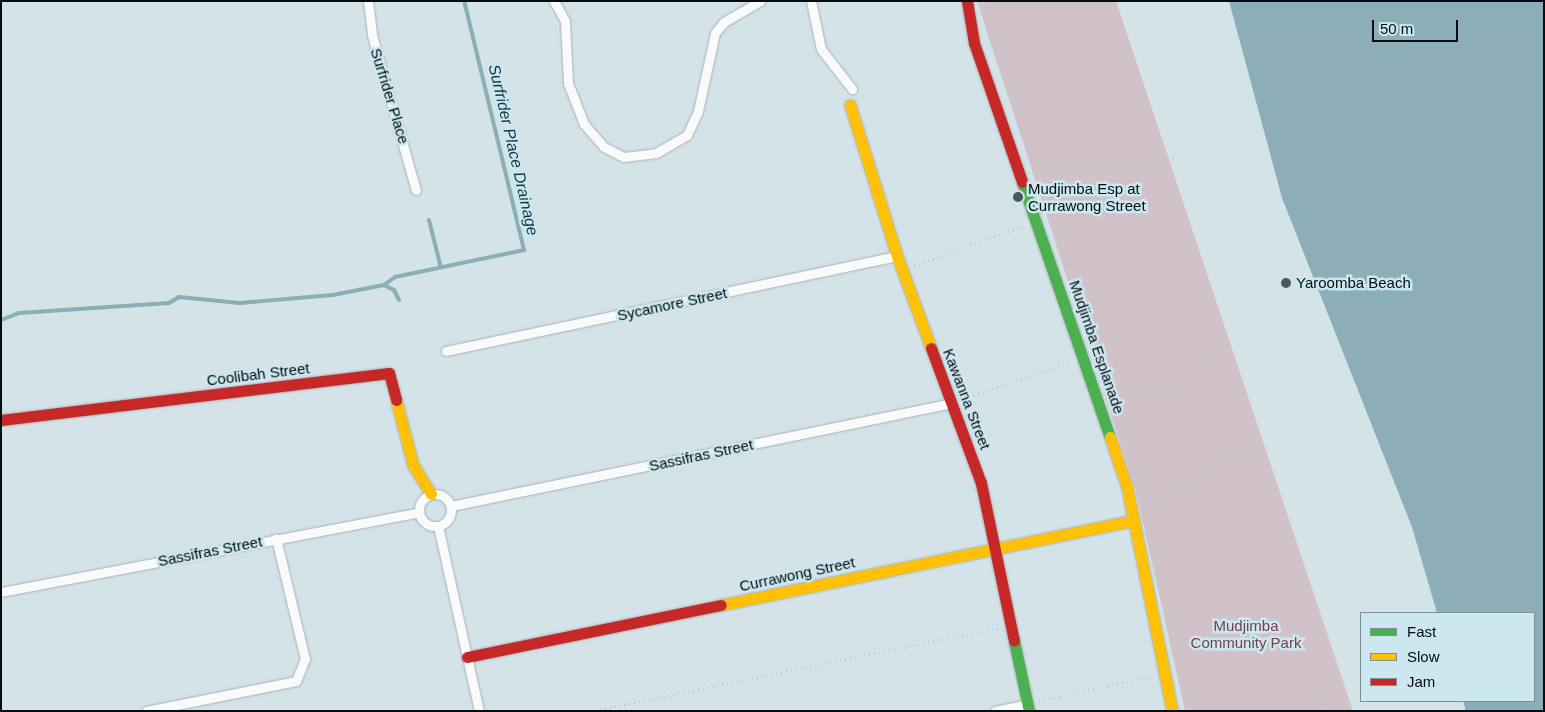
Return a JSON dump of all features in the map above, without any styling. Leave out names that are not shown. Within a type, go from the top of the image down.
[{"type":"street","name":"Surfrider Place","points":[[368,1],[372,36],[416,190]]},
{"type":"street","points":[[554,1],[565,21],[568,83],[584,124],[604,147],[624,157],[656,153],[687,135],[698,112],[715,33],[724,22],[760,1]]},
{"type":"street","points":[[811,1],[821,49],[852,89]]},
{"type":"street","name":"Mudjimba Esplanade","points":[[967,1],[974,43],[1105,418],[1133,514],[1172,711]]},
{"type":"street","name":"Kawanna Street","points":[[850,105],[897,256],[981,483],[1028,707]]},
{"type":"street","name":"Sycamore Street","points":[[446,351],[897,256]]},
{"type":"street","name":"Coolibah Street","points":[[1,420],[389,373],[413,464],[432,494]]},
{"type":"street","name":"Sassifras Street","points":[[450,506],[952,403]]},
{"type":"street","points":[[432,494],[442,496],[450,506],[450,517],[438,526],[427,525],[418,512],[421,502],[432,494]]},
{"type":"street","name":"Sassifras Street","points":[[1,592],[418,512]]},
{"type":"street","name":"Currawong Street","points":[[467,657],[995,548],[1133,514]]},
{"type":"street","points":[[438,526],[479,711]]},
{"type":"street","points":[[146,711],[296,681],[305,659],[276,538]]},
{"type":"street","points":[[996,711],[1028,707]]},
{"type":"path","points":[[1022,176],[1035,173],[1114,170],[1175,157]]},
{"type":"path","points":[[902,270],[1038,222]]},
{"type":"path","points":[[1105,418],[1150,397],[1169,399],[1200,361],[1231,344]]},
{"type":"path","points":[[952,403],[1084,357]]},
{"type":"path","points":[[1133,514],[1206,468],[1258,446]]},
{"type":"path","points":[[595,711],[1011,625]]},
{"type":"path","points":[[1322,711],[1329,675],[1341,668]]},
{"type":"path","points":[[1028,707],[1152,677]]},
{"type":"green space","name":"Mudjimba Community Park","points":[[977,1],[1116,1],[1353,711],[1185,711],[1136,491]]},
{"type":"water","points":[[1229,1],[1544,1],[1544,711],[1466,711],[1463,702],[1535,702],[1535,612],[1437,612],[1412,527],[1282,198]]},
{"type":"waterway","name":"Surfrider Place Drainage","points":[[384,285],[395,277],[524,250],[464,1]]},
{"type":"waterway","points":[[429,220],[441,268]]},
{"type":"waterway","points":[[1,320],[19,313],[169,303],[179,297],[240,303],[333,295],[384,285],[394,290],[399,300]]},
{"type":"traffic: fast","points":[[1022,182],[1110,437]]},
{"type":"traffic: fast","points":[[1014,641],[1029,711]]},
{"type":"traffic: slow","points":[[850,105],[897,256],[931,348]]},
{"type":"traffic: slow","points":[[396,400],[413,465],[431,494]]},
{"type":"traffic: slow","points":[[1110,437],[1127,487],[1172,711]]},
{"type":"traffic: slow","points":[[721,605],[1134,520]]},
{"type":"traffic: jam","points":[[967,1],[974,43],[1022,182]]},
{"type":"traffic: jam","points":[[931,348],[981,483],[1014,641]]},
{"type":"traffic: jam","points":[[1,420],[389,373],[396,400]]},
{"type":"traffic: jam","points":[[467,657],[721,605]]},
{"type":"place","name":"Mudjimba Esp at Currawong Street","points":[[1018,197]]},
{"type":"place","name":"Yaroomba Beach","points":[[1286,283]]}]
